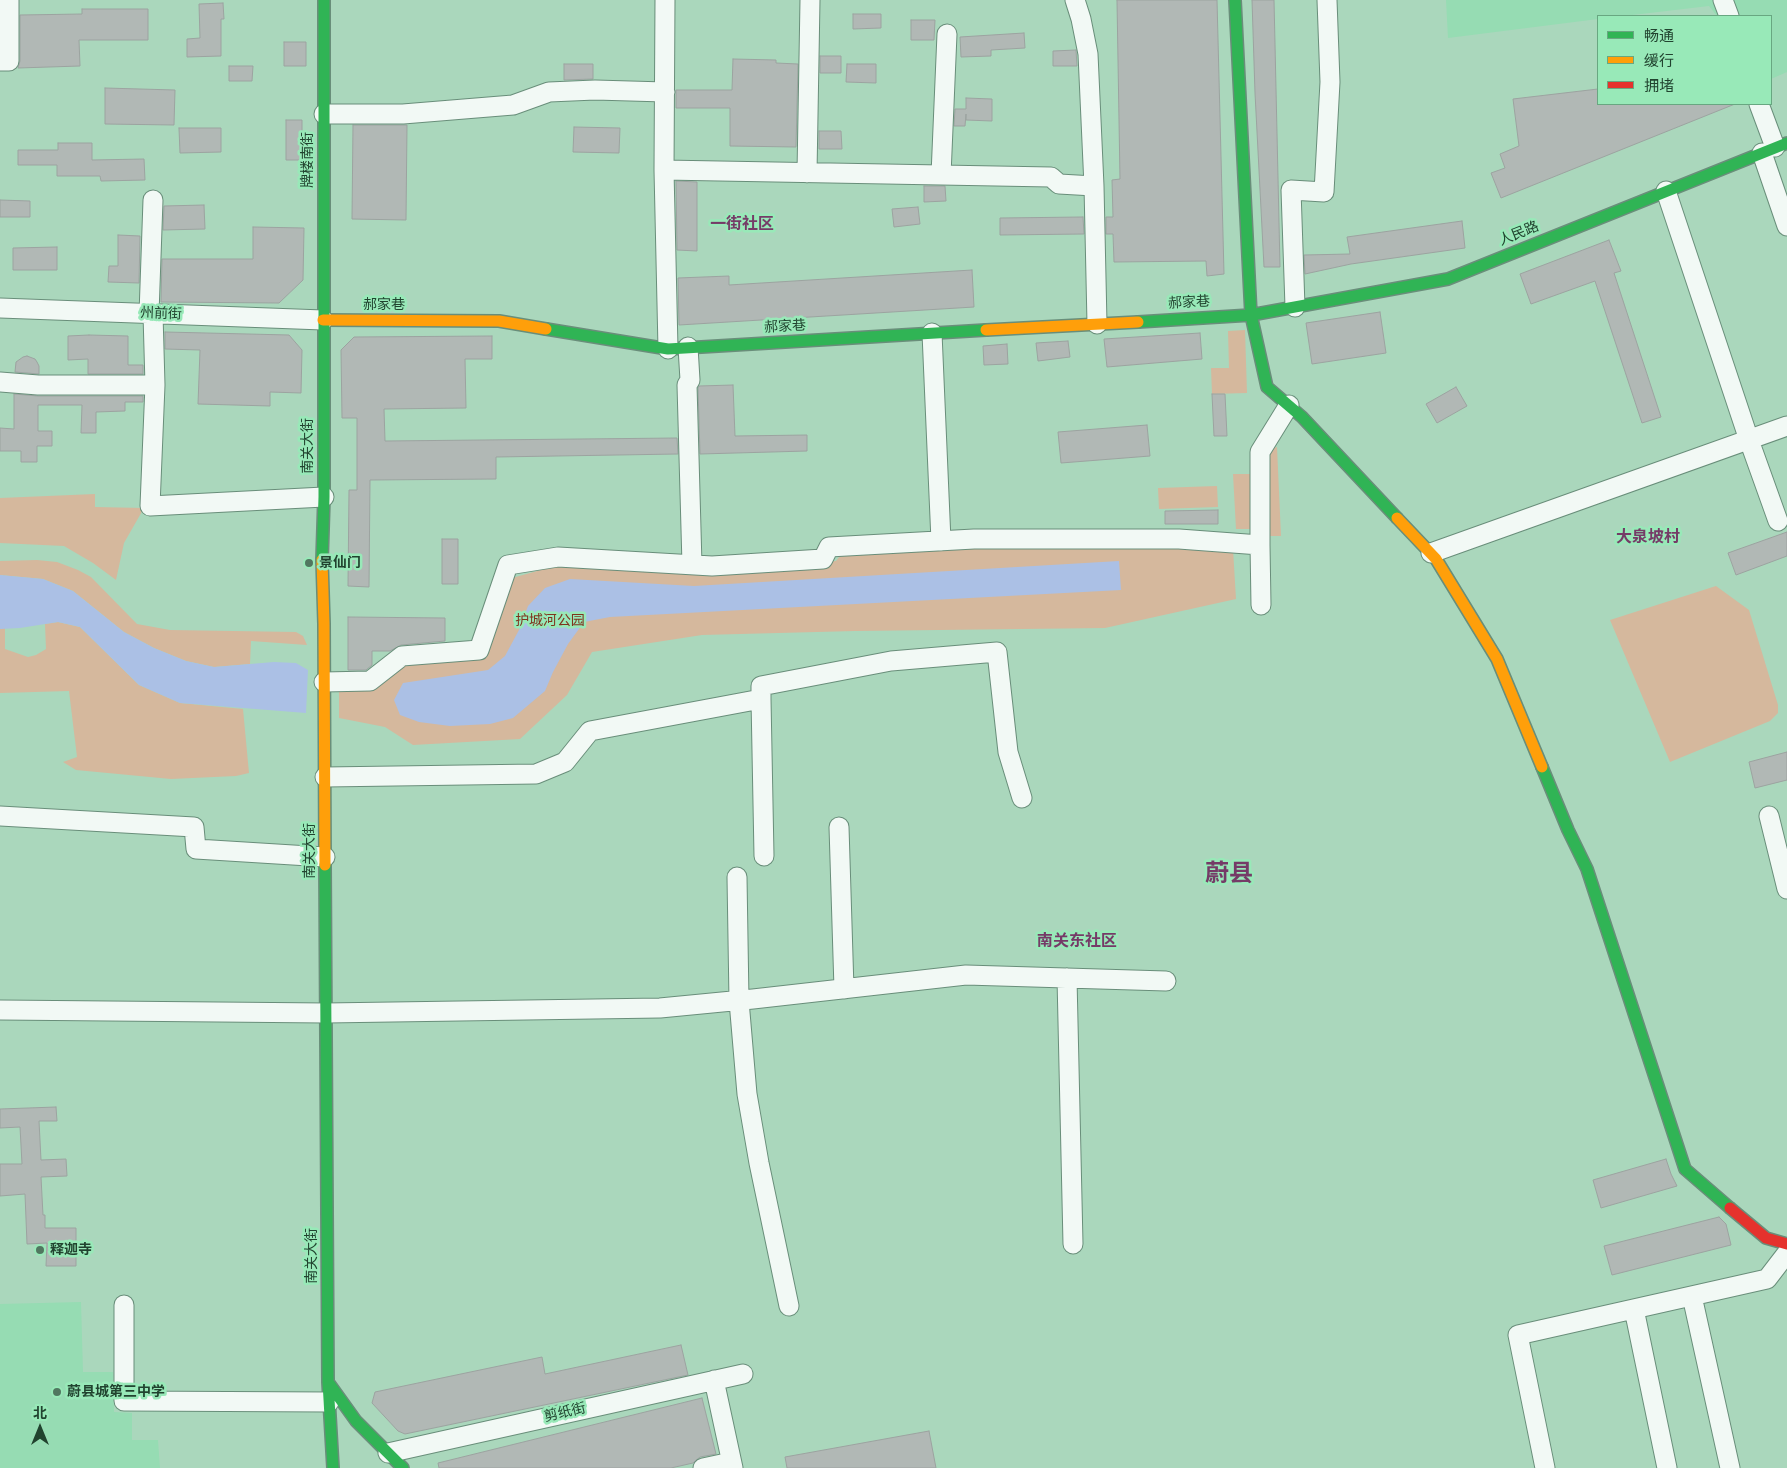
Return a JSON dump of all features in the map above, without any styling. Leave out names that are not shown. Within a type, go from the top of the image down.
[{"type":"street","points":[[0,61],[9,62],[9,0]]},
{"type":"street","name":"牌楼南街","points":[[323,320],[324,0]]},
{"type":"street","points":[[665,0],[664,170],[668,349]]},
{"type":"street","points":[[807,173],[810,0]]},
{"type":"street","points":[[1076,0],[1088,54],[1094,186],[1097,324]]},
{"type":"street","points":[[1235,0],[1251,315],[1267,387],[1302,417],[1436,559],[1496,659],[1566,825],[1587,869],[1685,1169],[1766,1238],[1787,1244]]},
{"type":"street","points":[[1295,307],[1291,190],[1324,192],[1330,82],[1328,0]]},
{"type":"street","points":[[1723,0],[1729,15]]},
{"type":"street","points":[[942,175],[947,34]]},
{"type":"street","points":[[324,114],[403,114],[512,105],[549,92],[595,90],[665,92]]},
{"type":"street","points":[[1759,105],[1775,148],[1787,226]]},
{"type":"street","name":"人民路","points":[[1251,315],[1448,279],[1775,148]]},
{"type":"street","points":[[664,170],[1051,177],[1059,184],[1094,186]]},
{"type":"street","points":[[1666,191],[1778,521]]},
{"type":"street","points":[[153,200],[151,314],[155,385],[150,506],[324,497]]},
{"type":"street","name":"州前街","points":[[0,308],[323,320]]},
{"type":"street","name":"郝家巷","points":[[323,320],[499,321],[668,349],[1251,315]]},
{"type":"street","name":"南关大街","points":[[323,320],[324,497],[322,559],[328,1382],[333,1468]]},
{"type":"street","points":[[932,333],[942,541]]},
{"type":"street","points":[[688,347],[690,380],[687,385],[692,565]]},
{"type":"street","points":[[0,382],[38,385],[155,385]]},
{"type":"street","points":[[1262,605],[1260,452],[1289,406]]},
{"type":"street","points":[[1431,554],[1787,426]]},
{"type":"street","points":[[324,682],[370,681],[402,656],[479,650],[508,565],[558,557],[712,566],[823,559],[829,547],[974,539],[1179,539],[1260,544]]},
{"type":"street","points":[[764,856],[761,686],[891,661],[996,652],[1008,752],[1022,798]]},
{"type":"street","points":[[325,777],[536,774],[566,762],[590,731],[762,699]]},
{"type":"street","points":[[0,816],[194,826],[196,849],[325,857]]},
{"type":"street","points":[[1769,816],[1787,889]]},
{"type":"street","points":[[839,827],[844,989]]},
{"type":"street","points":[[737,877],[739,1001],[747,1094],[759,1163],[789,1306]]},
{"type":"street","points":[[0,1010],[326,1013],[660,1008],[739,1001],[966,975],[1166,981]]},
{"type":"street","points":[[1067,978],[1073,1244]]},
{"type":"street","points":[[1545,1468],[1518,1335],[1767,1279],[1787,1253]]},
{"type":"street","points":[[1692,1296],[1730,1468]]},
{"type":"street","points":[[124,1305],[124,1401],[329,1402]]},
{"type":"street","points":[[1634,1309],[1667,1468]]},
{"type":"street","name":"剪纸街","points":[[388,1453],[743,1374]]},
{"type":"street","points":[[703,1468],[732,1465],[714,1380]]},
{"type":"street","points":[[328,1382],[356,1421],[403,1468]]},
{"type":"shaded area","points":[[1446,0],[1787,0],[1787,72],[1772,79],[1772,15],[1716,15],[1709,6],[1632,15],[1597,15],[1597,19],[1448,38]]},
{"type":"shaded area","name":"蔚县城第三中学","points":[[81,1302],[83,1372],[113,1372],[114,1412],[132,1413],[132,1440],[158,1440],[160,1468],[0,1468],[0,1304]]},
{"type":"green space","points":[[1245,330],[1247,393],[1212,394],[1211,368],[1229,368],[1228,331]]},
{"type":"green space","points":[[1277,447],[1281,536],[1268,536],[1265,451]]},
{"type":"green space","points":[[1233,474],[1252,474],[1254,529],[1236,529]]},
{"type":"green space","points":[[1217,486],[1218,507],[1159,509],[1158,488]]},
{"type":"green space","points":[[95,494],[95,507],[144,508],[124,543],[116,580],[93,563],[64,546],[0,543],[0,498]]},
{"type":"green space","name":"护城河公园","points":[[997,545],[1233,549],[1236,599],[1105,628],[702,635],[592,652],[567,695],[520,739],[413,745],[385,727],[339,718],[339,687],[399,666],[478,659],[512,578],[555,566],[596,565],[697,570],[836,561],[843,552]]},
{"type":"green space","points":[[37,560],[57,562],[91,577],[137,624],[170,630],[296,632],[303,636],[307,645],[251,641],[250,664],[214,667],[186,661],[154,648],[124,632],[73,591],[43,579],[0,575],[0,561]]},
{"type":"green space","points":[[1716,586],[1749,610],[1778,705],[1778,713],[1770,721],[1670,762],[1610,620]]},
{"type":"green space","points":[[58,622],[80,627],[139,685],[180,703],[243,709],[249,773],[236,776],[171,779],[76,770],[63,762],[77,757],[69,691],[0,693],[0,629],[5,628],[5,649],[28,657],[46,649],[45,624]]},
{"type":"water","points":[[1119,561],[1121,590],[610,617],[584,622],[568,644],[545,691],[513,718],[490,724],[450,726],[419,722],[400,715],[394,700],[403,683],[488,670],[505,656],[519,630],[528,606],[545,588],[570,579],[694,586]]},
{"type":"water","points":[[0,575],[43,579],[73,591],[124,632],[154,648],[186,661],[214,667],[274,662],[296,663],[308,670],[306,713],[180,703],[139,685],[80,627],[58,622],[0,629]]},
{"type":"building","points":[[1117,0],[1217,0],[1224,274],[1207,276],[1206,261],[1114,262],[1113,234],[1106,234],[1106,217],[1113,217],[1112,180],[1120,179]]},
{"type":"building","points":[[1252,0],[1274,0],[1280,267],[1264,267]]},
{"type":"building","points":[[223,3],[224,19],[221,19],[221,56],[187,57],[187,39],[200,38],[199,4]]},
{"type":"building","points":[[82,9],[148,9],[148,40],[79,40],[80,66],[18,68],[20,61],[20,15],[82,14]]},
{"type":"building","points":[[853,14],[881,14],[881,28],[853,29]]},
{"type":"building","points":[[911,20],[935,20],[934,40],[911,40]]},
{"type":"building","points":[[1024,33],[1025,48],[991,50],[991,56],[961,57],[960,37]]},
{"type":"building","points":[[284,42],[306,42],[306,66],[284,66]]},
{"type":"building","points":[[1076,50],[1077,66],[1053,66],[1053,51]]},
{"type":"building","points":[[820,56],[841,56],[841,73],[820,73]]},
{"type":"building","points":[[733,59],[776,60],[776,63],[798,64],[796,147],[730,146],[730,108],[676,108],[676,90],[732,90]]},
{"type":"building","points":[[564,64],[593,64],[593,79],[564,80]]},
{"type":"building","points":[[847,64],[876,64],[876,83],[846,82]]},
{"type":"building","points":[[229,66],[253,66],[252,81],[229,81]]},
{"type":"building","points":[[105,88],[175,90],[174,125],[105,124]]},
{"type":"building","points":[[1597,89],[1597,105],[1733,105],[1501,198],[1491,173],[1505,168],[1500,154],[1519,146],[1513,99]]},
{"type":"building","points":[[966,98],[992,99],[992,121],[966,120],[966,114],[965,126],[954,126],[955,109],[966,109]]},
{"type":"building","points":[[286,120],[302,120],[302,160],[286,160]]},
{"type":"building","points":[[353,125],[407,125],[406,220],[352,219]]},
{"type":"building","points":[[574,127],[620,128],[619,153],[573,152]]},
{"type":"building","points":[[179,128],[221,128],[221,152],[180,153]]},
{"type":"building","points":[[819,131],[841,131],[842,149],[819,149]]},
{"type":"building","points":[[58,143],[92,143],[92,160],[144,159],[145,180],[101,181],[100,176],[57,176],[57,165],[18,165],[18,150],[58,150]]},
{"type":"building","points":[[676,181],[697,182],[697,251],[677,250]]},
{"type":"building","points":[[924,186],[945,186],[946,201],[924,202]]},
{"type":"building","points":[[0,200],[30,201],[30,217],[0,217]]},
{"type":"building","points":[[204,205],[205,229],[163,230],[164,206]]},
{"type":"building","points":[[918,207],[920,224],[894,227],[892,209]]},
{"type":"building","points":[[1083,217],[1084,234],[1000,235],[1000,218]]},
{"type":"building","points":[[1462,221],[1465,248],[1351,264],[1305,274],[1304,255],[1350,254],[1347,237]]},
{"type":"building","points":[[253,227],[304,228],[303,280],[279,303],[161,302],[162,259],[253,259]]},
{"type":"building","points":[[118,235],[140,236],[139,283],[108,282],[109,266],[118,266]]},
{"type":"building","points":[[1609,240],[1621,271],[1614,273],[1661,417],[1642,423],[1595,281],[1531,304],[1520,274]]},
{"type":"building","points":[[57,247],[57,270],[13,270],[13,248]]},
{"type":"building","points":[[972,270],[974,307],[679,325],[678,278],[729,276],[729,285]]},
{"type":"building","points":[[1380,312],[1386,353],[1312,364],[1306,323]]},
{"type":"building","points":[[165,332],[289,335],[302,350],[301,393],[270,392],[270,406],[198,404],[200,350],[165,349]]},
{"type":"building","points":[[1200,333],[1202,359],[1107,367],[1104,339]]},
{"type":"building","points":[[68,336],[128,336],[128,365],[143,365],[143,374],[88,374],[88,359],[68,360]]},
{"type":"building","points":[[492,336],[492,359],[465,359],[466,408],[384,409],[385,441],[677,438],[678,454],[496,457],[496,479],[370,480],[369,587],[348,586],[349,490],[357,490],[357,418],[342,418],[341,350],[354,337]]},
{"type":"building","points":[[1068,341],[1070,357],[1038,361],[1036,343]]},
{"type":"building","points":[[1007,344],[1008,364],[984,365],[983,346]]},
{"type":"building","points":[[27,356],[35,359],[39,366],[39,374],[15,372],[16,362]]},
{"type":"building","points":[[733,385],[735,436],[807,435],[807,451],[700,454],[698,388],[699,386]]},
{"type":"building","points":[[1456,387],[1467,406],[1437,423],[1426,404]]},
{"type":"building","points":[[14,394],[38,396],[143,396],[143,402],[125,402],[125,411],[96,412],[96,433],[81,433],[82,405],[38,405],[38,431],[52,431],[52,446],[37,446],[37,462],[21,462],[21,451],[0,451],[0,428],[14,429]]},
{"type":"building","points":[[1212,394],[1225,394],[1227,436],[1214,436]]},
{"type":"building","points":[[1147,425],[1150,456],[1061,463],[1058,432]]},
{"type":"building","points":[[1218,510],[1218,524],[1165,524],[1165,511]]},
{"type":"building","points":[[1787,532],[1787,556],[1736,575],[1728,553]]},
{"type":"building","points":[[442,539],[458,539],[458,584],[442,584]]},
{"type":"building","points":[[348,617],[445,618],[445,641],[401,645],[390,651],[372,651],[372,665],[366,670],[348,670]]},
{"type":"building","points":[[1787,752],[1787,780],[1755,788],[1749,762]]},
{"type":"building","points":[[56,1107],[57,1121],[39,1121],[41,1160],[66,1159],[67,1176],[41,1177],[43,1215],[45,1215],[45,1228],[76,1228],[76,1266],[46,1266],[47,1243],[27,1244],[25,1194],[0,1196],[0,1164],[22,1164],[20,1127],[0,1128],[0,1109]]},
{"type":"building","points":[[1666,1159],[1677,1186],[1601,1208],[1593,1180]]},
{"type":"building","points":[[1719,1217],[1726,1224],[1731,1245],[1612,1275],[1604,1246]]},
{"type":"building","points":[[681,1345],[688,1375],[405,1434],[398,1431],[372,1403],[375,1392],[542,1357],[545,1374]]},
{"type":"building","points":[[702,1398],[716,1454],[700,1457],[693,1463],[671,1468],[439,1468],[438,1463]]},
{"type":"building","points":[[929,1431],[936,1468],[787,1468],[785,1457]]},
{"type":"traffic: fast","points":[[322,560],[324,497],[324,0]]},
{"type":"traffic: fast","points":[[1235,0],[1251,315],[1267,387],[1302,417],[1397,518]]},
{"type":"traffic: fast","points":[[1138,322],[1251,315],[1448,279],[1787,143]]},
{"type":"traffic: fast","points":[[546,329],[668,349],[986,330]]},
{"type":"traffic: fast","points":[[1542,767],[1568,830],[1587,869],[1685,1169],[1730,1208]]},
{"type":"traffic: fast","points":[[325,865],[328,1382],[333,1468]]},
{"type":"traffic: fast","points":[[328,1382],[356,1421],[403,1468]]},
{"type":"traffic: slow","points":[[323,320],[499,321],[546,329]]},
{"type":"traffic: slow","points":[[986,330],[1138,322]]},
{"type":"traffic: slow","points":[[1397,518],[1436,559],[1497,659],[1542,767]]},
{"type":"traffic: slow","points":[[322,560],[325,865]]},
{"type":"traffic: jam","points":[[1730,1208],[1766,1238],[1787,1244]]},
{"type":"place","name":"景仙门","points":[[309,563]]},
{"type":"place","name":"释迦寺","points":[[40,1250]]},
{"type":"place","name":"蔚县城第三中学","points":[[57,1392]]},
{"type":"district","name":"一街社区","points":[[742,225]]},
{"type":"district","name":"大泉坡村","points":[[1648,538]]},
{"type":"district","name":"蔚县","points":[[1229,875]]},
{"type":"district","name":"南关东社区","points":[[1077,942]]}]
